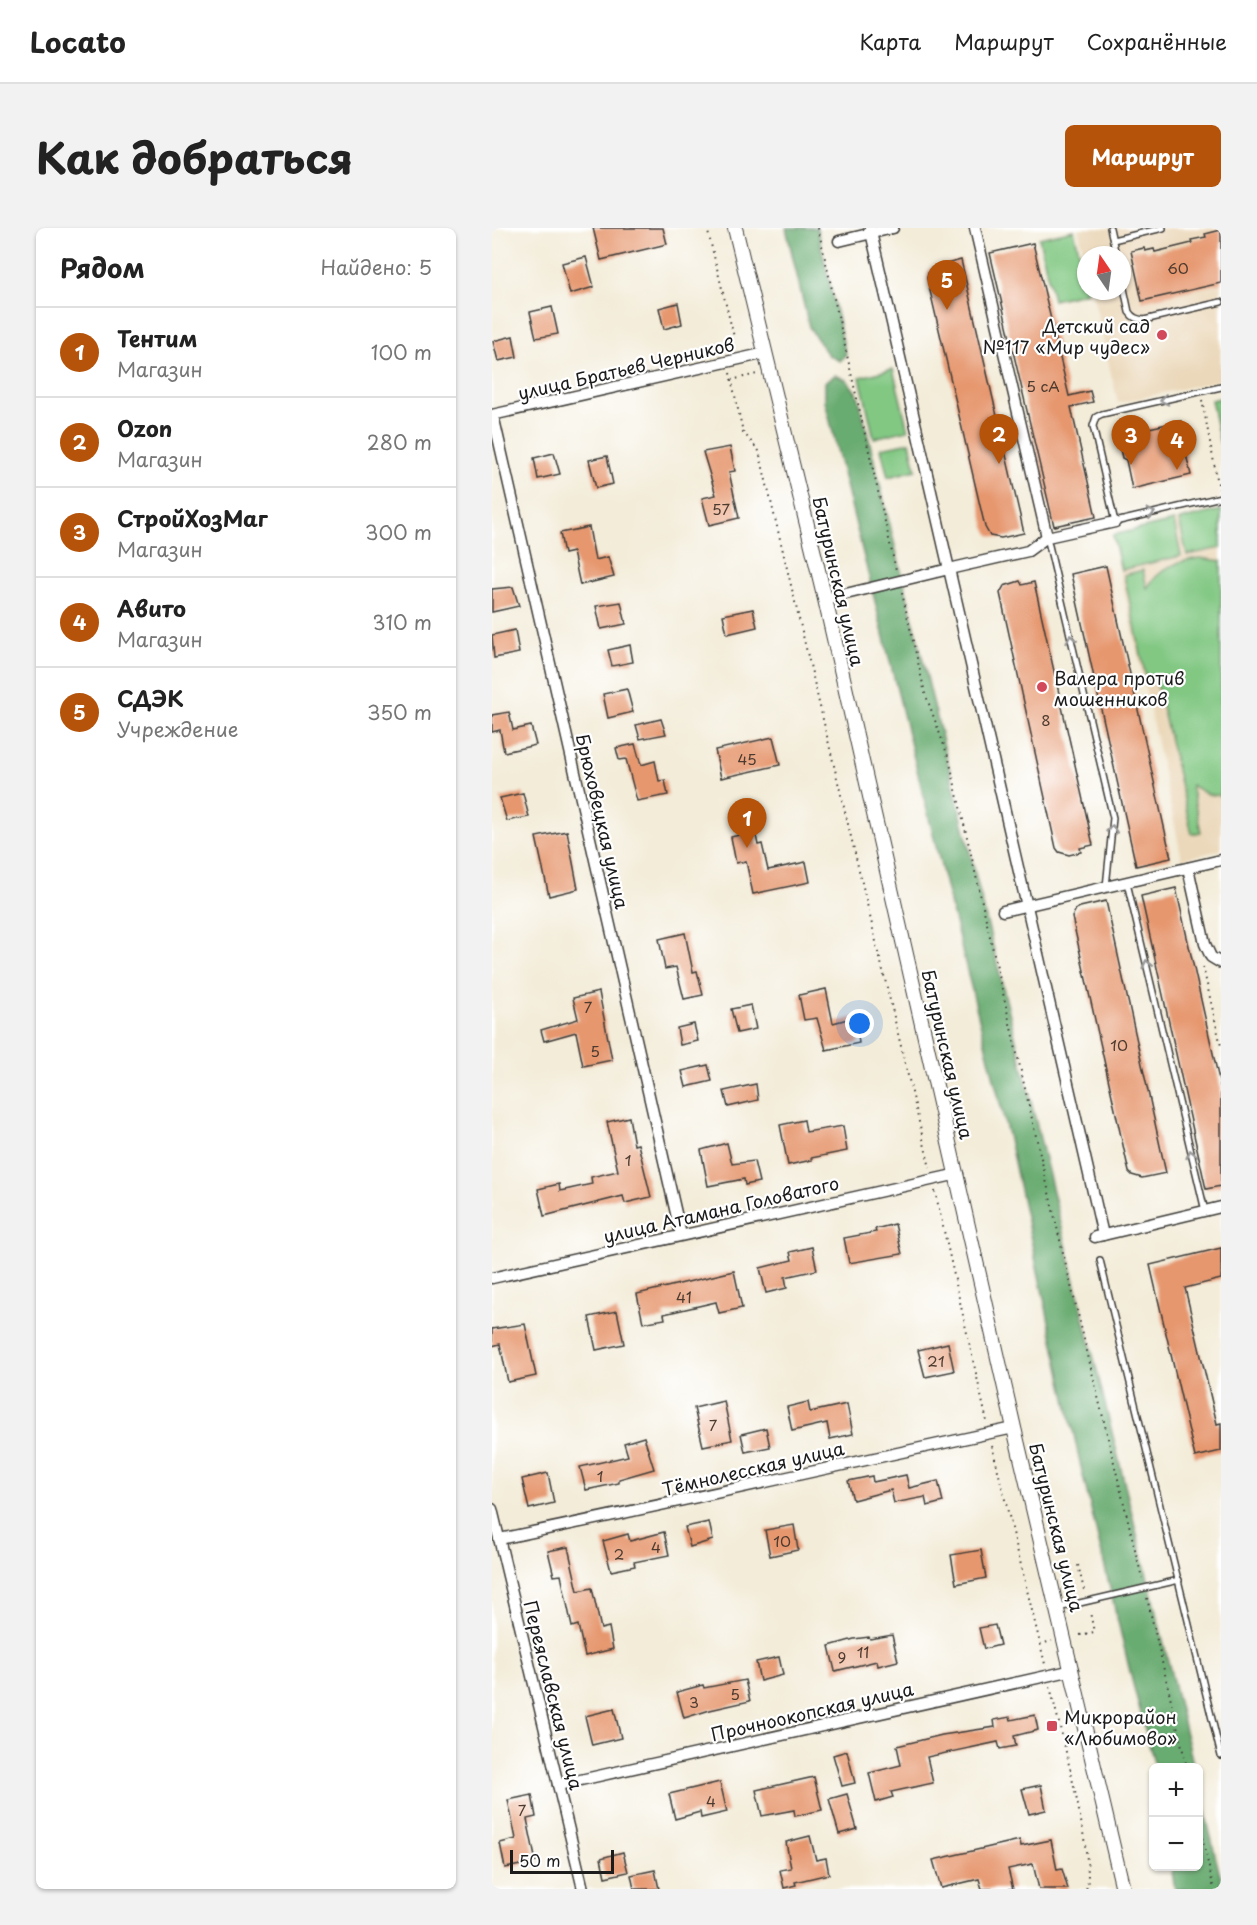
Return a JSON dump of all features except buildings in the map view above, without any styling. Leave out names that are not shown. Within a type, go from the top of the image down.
[{"type":"street","name":"Батуринская улица","points":[[735,228],[825,599],[876,828],[958,1174],[1014,1428],[1123,1889]]},
{"type":"street","points":[[839,241],[871,231],[893,228]]},
{"type":"street","points":[[975,228],[1047,537]]},
{"type":"street","points":[[871,231],[1028,905],[1099,1236],[1221,1207]]},
{"type":"street","name":"улица Братьев Черников","points":[[493,415],[766,353]]},
{"type":"street","name":"Брюховецкая улица","points":[[493,415],[681,1234]]},
{"type":"street","points":[[825,599],[1028,551],[1047,537],[1114,522]]},
{"type":"street","points":[[1003,910],[1221,860]]},
{"type":"street","points":[[1188,868],[1205,944],[1211,957],[1221,963]]},
{"type":"street","name":"улица Атамана Головатого","points":[[492,1278],[958,1174]]},
{"type":"street","name":"Тёмнолесская улица","points":[[499,1539],[1014,1428]]},
{"type":"street","name":"Переяславская улица","points":[[492,1509],[583,1889]]},
{"type":"street","name":"Прочноокопская улица","points":[[558,1785],[1073,1670]]},
{"type":"lane","points":[[1110,228],[1114,246]]},
{"type":"lane","points":[[1113,240],[1163,228]]},
{"type":"lane","points":[[1127,300],[1131,316],[1144,320],[1221,302]]},
{"type":"lane","points":[[1221,387],[1102,414],[1093,421],[1114,522],[1221,497]]},
{"type":"lane","points":[[1047,537],[1113,818],[1106,887]]},
{"type":"lane","points":[[1127,882],[1205,1211]]},
{"type":"lane","points":[[1100,1260],[1221,1756]]},
{"type":"lane","points":[[1058,1608],[1179,1580]]},
{"type":"path","points":[[707,228],[734,337],[724,348],[743,432],[759,451],[933,1179],[989,1433],[1045,1664]]},
{"type":"path","points":[[818,228],[925,693],[949,759],[1059,1236],[1186,1763]]},
{"type":"path","points":[[731,380],[756,374]]},
{"type":"path","points":[[1200,391],[1221,497]]},
{"type":"path","points":[[1078,1565],[1084,1590]]},
{"type":"path","points":[[1080,1635],[1094,1632],[1089,1612]]},
{"type":"path","points":[[1040,1644],[1052,1641]]},
{"type":"path","points":[[1050,1684],[1088,1854],[1089,1883],[1086,1889]]},
{"type":"path","points":[[1203,1842],[1214,1889]]},
{"type":"shaded area","name":"Детский сад №117 «Мир чудес»","points":[[1078,228],[1221,228],[1221,380],[1118,403],[1094,300],[1131,300],[1131,246],[1082,246]]},
{"type":"shaded area","points":[[1221,510],[1221,850],[1182,859],[1112,535]]},
{"type":"green space","points":[[786,228],[817,228],[846,355],[840,361],[828,355],[809,327]]},
{"type":"green space","points":[[1074,230],[1078,246],[1077,295],[1053,300],[1039,238]]},
{"type":"green space","points":[[893,369],[908,430],[874,438],[860,377]]},
{"type":"green space","points":[[835,375],[847,380],[858,395],[1193,1763],[1154,1763],[1083,1476],[1008,1135],[825,401],[825,382]]},
{"type":"green space","points":[[1221,398],[1221,443],[1220,443],[1211,400]]},
{"type":"green space","points":[[910,442],[916,470],[888,477],[881,448]]},
{"type":"green space","points":[[1221,510],[1221,548],[1187,555],[1179,520]]},
{"type":"green space","points":[[1174,521],[1181,556],[1121,570],[1113,535]]},
{"type":"green space","points":[[1200,558],[1221,561],[1221,796],[1207,794],[1191,785],[1201,832],[1192,834],[1156,681],[1147,683],[1124,575],[1143,570],[1147,588],[1158,575],[1170,567]]},
{"type":"green space","points":[[1203,1803],[1221,1880],[1221,1889],[1175,1889],[1172,1871],[1203,1871]]},
{"type":"place","name":"СДЭК","points":[[947,310]]},
{"type":"place","name":"Детский сад №117 «Мир чудес»","points":[[1162,335]]},
{"type":"place","name":"Ozon","points":[[999,464]]},
{"type":"place","name":"СтройХозМаг","points":[[1131,465]]},
{"type":"place","name":"Авито","points":[[1177,470]]},
{"type":"place","name":"Валера против мошенников","points":[[1042,687]]},
{"type":"place","name":"Тентим","points":[[747,848]]},
{"type":"place","name":"Микрорайон «Любимово»","points":[[1052,1726]]}]
